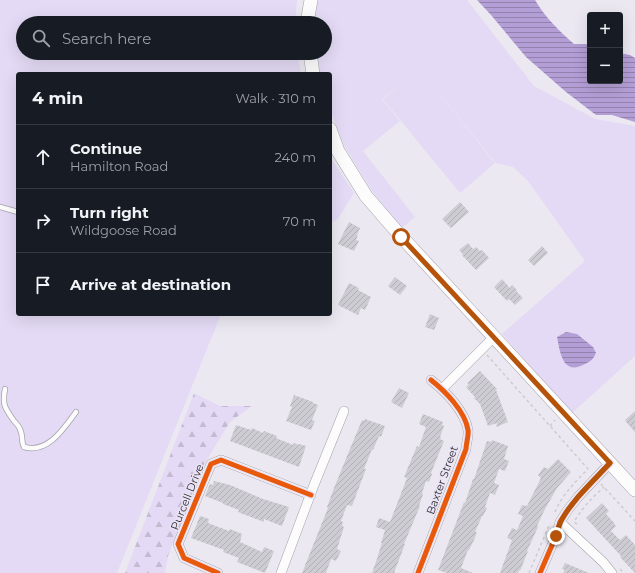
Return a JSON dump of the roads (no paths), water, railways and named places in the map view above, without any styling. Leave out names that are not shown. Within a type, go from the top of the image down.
[{"type":"main road","points":[[308,16],[311,0]]},
{"type":"main road","points":[[311,60],[313,72]]},
{"type":"main road","points":[[332,134],[338,151],[366,196],[398,233],[635,490]]},
{"type":"street","points":[[442,389],[494,337]]},
{"type":"street","name":"Baxter Street","points":[[418,573],[466,449],[468,431],[464,419],[455,404],[442,389],[430,380]]},
{"type":"street","points":[[281,573],[310,495],[344,411]]},
{"type":"street","name":"Purcell Drive","points":[[218,573],[184,558],[178,544],[211,464],[221,460],[310,495]]},
{"type":"street","points":[[540,573],[556,536],[556,521],[567,511],[610,463]]},
{"type":"street","points":[[556,521],[602,562],[615,570]]},
{"type":"lane","points":[[0,207],[16,211]]},
{"type":"lane","points":[[5,389],[3,399],[4,406],[19,427],[22,444],[24,447],[37,447],[49,443],[63,430],[76,412]]}]
